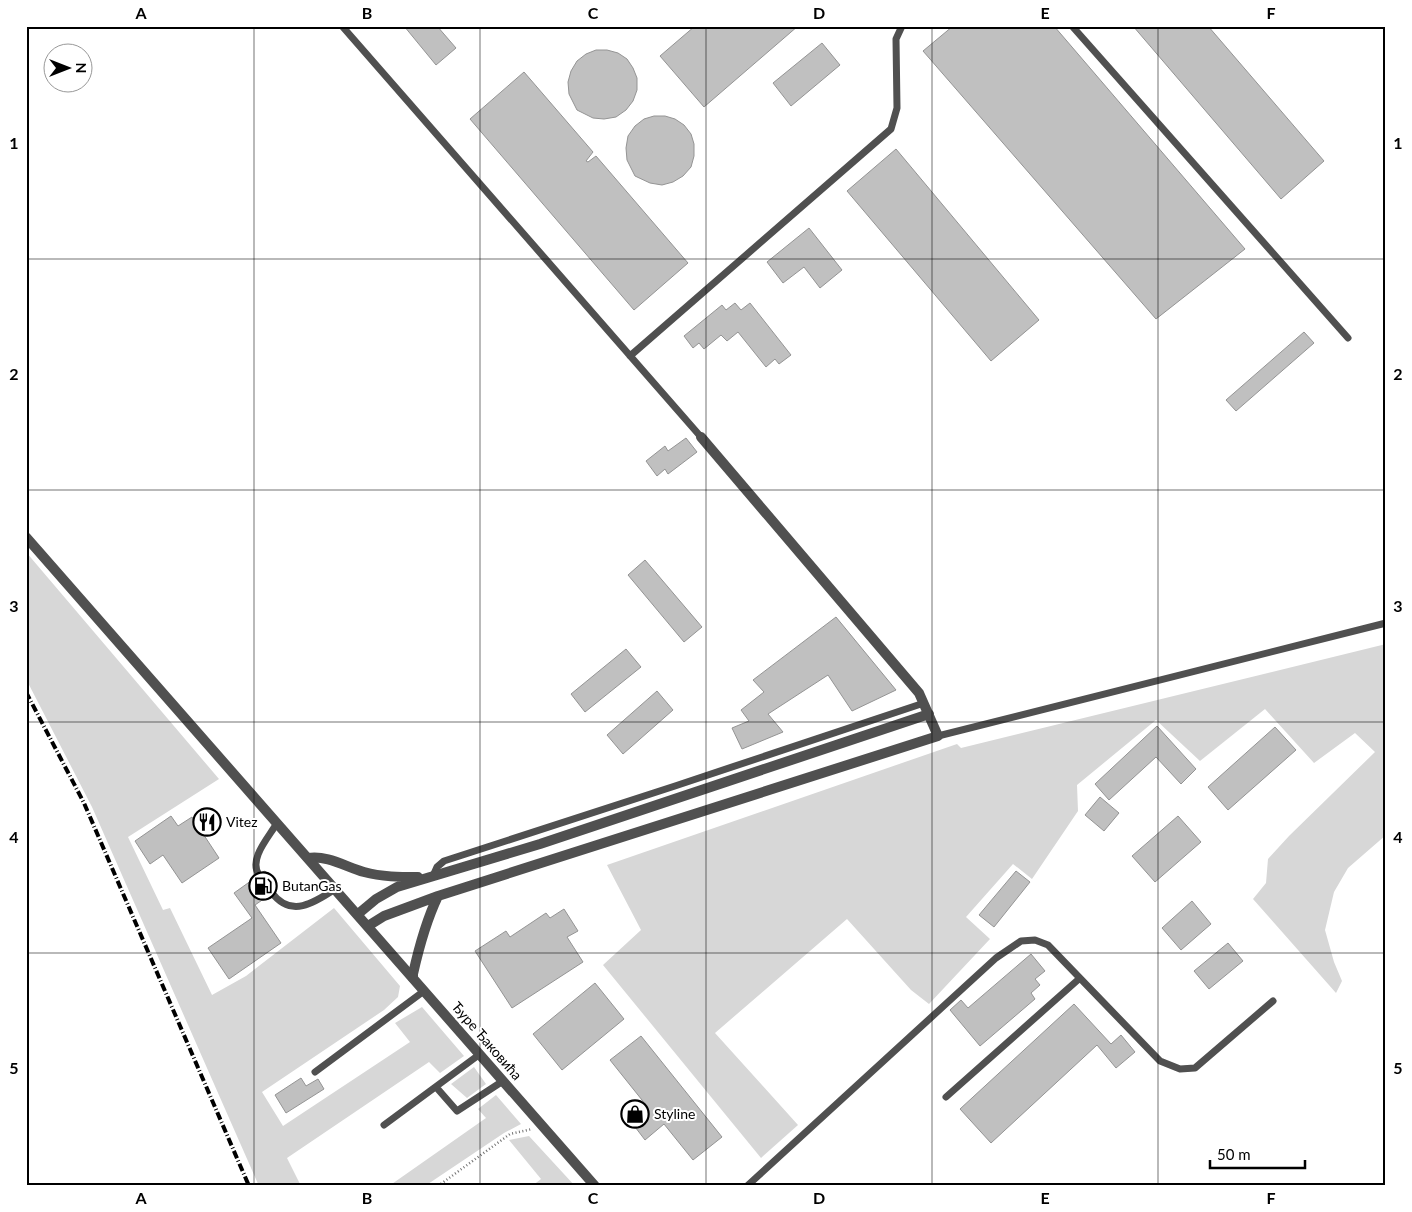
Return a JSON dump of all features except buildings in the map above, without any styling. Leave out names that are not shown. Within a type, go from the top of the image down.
[{"type":"street","points":[[368,926],[384,916],[438,896],[938,736],[919,693],[701,437]]},
{"type":"street","name":"Ђуре Ђаковића","points":[[26,537],[595,1186]]},
{"type":"street","points":[[358,914],[376,899],[397,887],[550,841],[929,714]]},
{"type":"street","points":[[308,858],[315,857],[364,872],[398,877],[431,877]]},
{"type":"street","points":[[414,978],[413,974],[422,937],[430,912],[438,896]]},
{"type":"lane","points":[[342,26],[701,437]]},
{"type":"lane","points":[[630,356],[891,129],[897,108],[896,39],[902,26]]},
{"type":"lane","points":[[1072,26],[1348,338]]},
{"type":"lane","points":[[938,736],[1386,623]]},
{"type":"lane","points":[[431,877],[437,866],[444,861],[676,786],[924,702]]},
{"type":"lane","points":[[259,875],[256,870],[258,853],[277,823]]},
{"type":"lane","points":[[272,893],[278,901],[290,906],[300,907],[317,901],[335,889]]},
{"type":"lane","points":[[747,1186],[996,958],[1021,941],[1035,940],[1048,945],[1160,1061],[1180,1069],[1195,1068],[1273,1001]]},
{"type":"lane","points":[[946,1097],[1080,978]]},
{"type":"lane","points":[[315,1072],[424,991]]},
{"type":"lane","points":[[384,1125],[480,1054]]},
{"type":"lane","points":[[436,1087],[457,1111],[503,1081]]},
{"type":"path","points":[[438,1186],[510,1134],[543,1126]]},
{"type":"shaded area","points":[[26,552],[219,779],[128,837],[163,910],[170,908],[212,995],[246,976],[334,908],[400,986],[398,997],[384,1010],[262,1092],[283,1126],[410,1042],[395,1023],[422,1007],[464,1056],[440,1073],[429,1062],[287,1158],[301,1186],[259,1186],[92,807],[26,679]]},
{"type":"shaded area","points":[[1386,644],[1386,835],[1348,868],[1334,892],[1325,930],[1334,962],[1342,981],[1336,993],[1253,899],[1266,883],[1268,859],[1375,752],[1355,733],[1314,763],[1265,709],[1200,761],[1156,720],[1077,785],[1078,811],[1032,879],[1013,864],[966,917],[990,939],[929,1004],[911,990],[847,919],[715,1033],[798,1125],[761,1158],[603,965],[641,930],[607,865],[957,744],[961,748]]},
{"type":"shaded area","points":[[474,1067],[486,1084],[467,1098],[451,1084]]},
{"type":"shaded area","points":[[496,1095],[521,1124],[504,1133],[425,1186],[389,1186],[486,1118],[478,1109]]},
{"type":"shaded area","points":[[529,1136],[575,1186],[532,1186],[541,1179],[509,1140]]},
{"type":"railway","points":[[26,692],[84,803],[249,1186]]},
{"type":"place","name":"Vitez","points":[[207,822]]},
{"type":"place","name":"ButanGas","points":[[263,886]]},
{"type":"place","name":"Styline","points":[[635,1114]]}]
